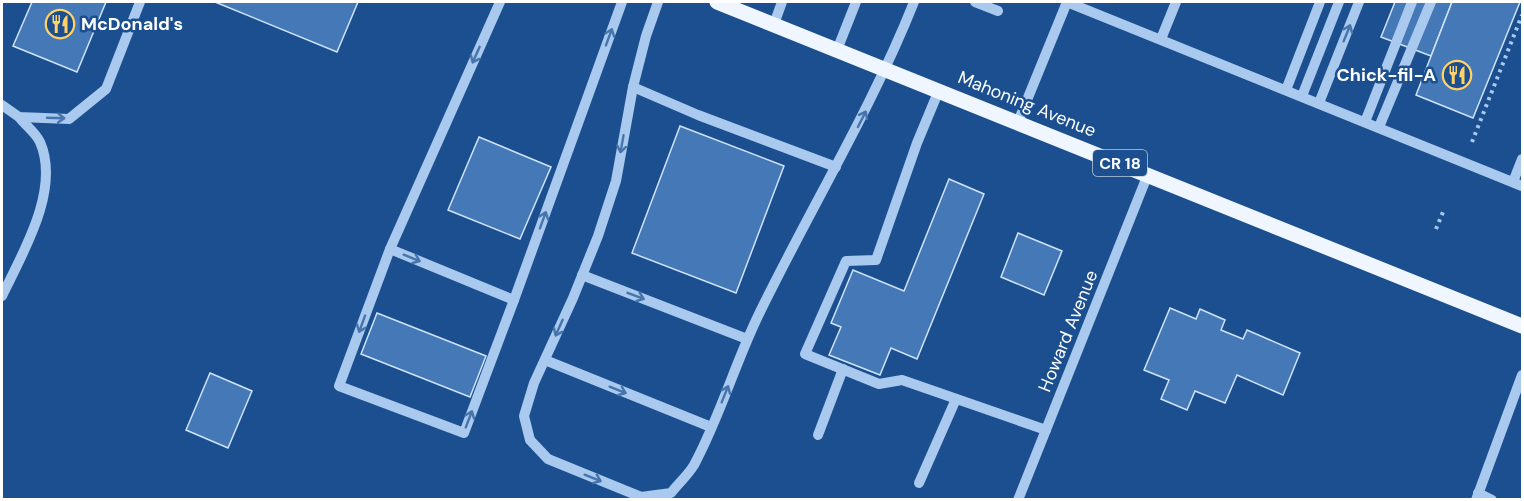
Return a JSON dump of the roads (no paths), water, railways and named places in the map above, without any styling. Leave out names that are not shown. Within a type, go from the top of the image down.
[{"type":"main road","name":"Mahoning Avenue","points":[[723,3],[1522,326]]},
{"type":"street","points":[[19,117],[69,119],[106,89],[140,2]]},
{"type":"street","points":[[500,2],[390,249],[339,386],[464,433],[622,2]]},
{"type":"street","points":[[658,2],[646,36],[633,87],[616,181],[598,236],[534,383],[524,416],[530,440],[548,459],[641,497],[671,493],[693,466],[747,339],[776,278],[886,69],[915,2]]},
{"type":"street","points":[[774,24],[782,2]]},
{"type":"street","points":[[837,50],[856,2]]},
{"type":"street","points":[[975,2],[998,11]]},
{"type":"street","points":[[1018,122],[1067,2],[1518,184],[1522,159]]},
{"type":"street","points":[[1161,39],[1176,2]]},
{"type":"street","points":[[1286,90],[1320,2]]},
{"type":"street","points":[[1302,96],[1339,2]]},
{"type":"street","points":[[1319,103],[1359,2]]},
{"type":"street","points":[[1365,122],[1412,2]]},
{"type":"street","points":[[1378,128],[1431,2]]},
{"type":"street","points":[[633,87],[698,115],[836,167]]},
{"type":"street","points":[[939,90],[917,144],[876,260],[846,261],[805,354],[879,384],[902,380],[1046,430]]},
{"type":"street","points":[[2,105],[19,117],[40,141],[47,170],[38,221],[2,296]]},
{"type":"street","name":"Howard Avenue","points":[[1018,500],[1148,174]]},
{"type":"street","points":[[390,249],[514,300]]},
{"type":"street","points":[[582,275],[747,339]]},
{"type":"street","points":[[545,360],[711,427]]},
{"type":"street","points":[[818,435],[843,369]]},
{"type":"street","points":[[1492,500],[1477,496],[1522,375]]},
{"type":"street","points":[[919,483],[956,399]]},
{"type":"place","name":"McDonald's","points":[[60,24]]},
{"type":"place","name":"Chick-fil-A","points":[[1457,75]]}]
